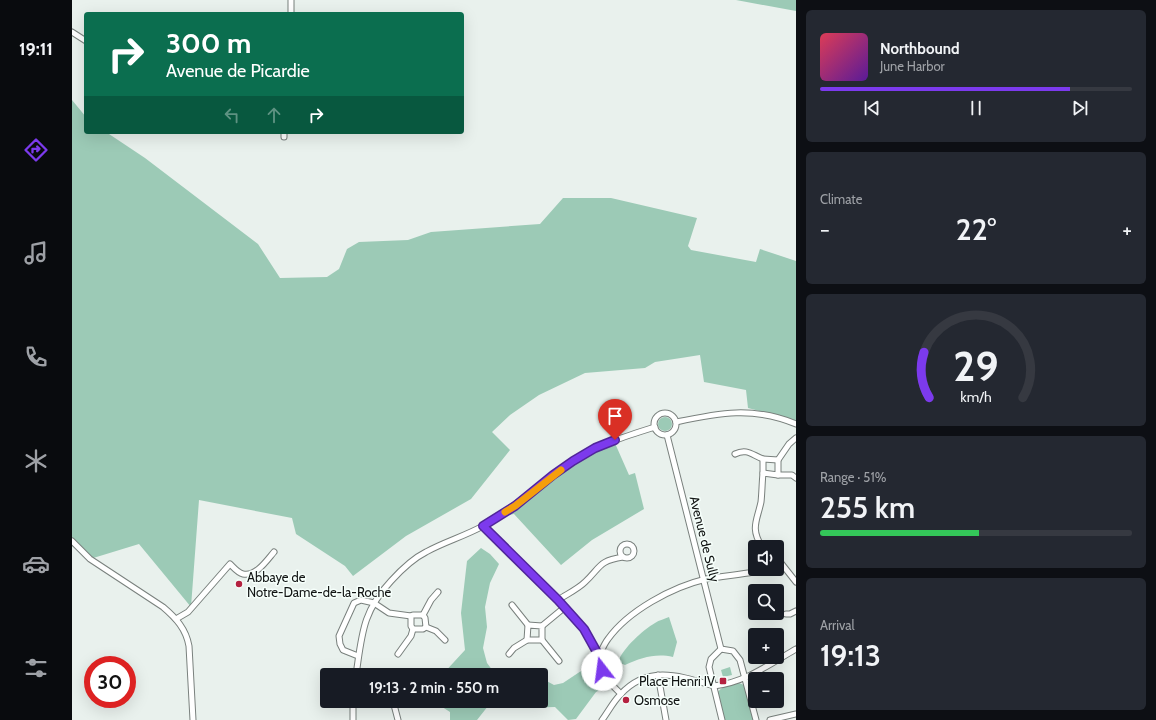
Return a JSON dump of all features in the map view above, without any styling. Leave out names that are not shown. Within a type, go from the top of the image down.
[{"type":"street","points":[[291,0],[291,12]]},
{"type":"street","points":[[72,32],[84,40]]},
{"type":"street","points":[[676,422],[717,414],[740,412],[777,418],[796,424]]},
{"type":"street","points":[[662,414],[671,415],[676,422],[673,432],[668,435],[661,434],[655,427],[655,421],[662,414]]},
{"type":"street","points":[[357,668],[363,630],[368,614],[374,603],[390,582],[406,565],[424,553],[483,526],[515,506],[573,461],[595,448],[625,436],[655,427]]},
{"type":"street","name":"Avenue de Sully","points":[[668,435],[721,649]]},
{"type":"street","points":[[778,475],[778,460],[789,444],[796,438]]},
{"type":"street","points":[[735,454],[741,451],[748,452],[763,459],[778,460]]},
{"type":"street","points":[[758,540],[755,521],[761,502],[763,459]]},
{"type":"street","points":[[763,474],[792,475],[796,478]]},
{"type":"street","points":[[483,526],[565,607],[584,629],[599,656],[602,670],[607,680],[620,694]]},
{"type":"street","points":[[72,541],[84,554],[97,564],[159,604],[176,619],[188,642],[193,720]]},
{"type":"street","points":[[176,619],[188,612],[230,564],[239,572],[249,574],[260,568],[274,552]]},
{"type":"street","points":[[558,600],[584,583],[599,565],[611,559],[623,557]]},
{"type":"street","points":[[784,567],[796,582]]},
{"type":"street","points":[[599,656],[606,641],[612,634],[645,606],[672,592],[704,580],[748,573]]},
{"type":"street","points":[[423,615],[431,600],[438,592]]},
{"type":"street","points":[[358,656],[343,650],[340,644],[339,636],[354,603],[361,600],[374,603],[390,613],[411,616],[423,615]]},
{"type":"street","points":[[512,605],[528,625],[527,640]]},
{"type":"street","points":[[528,625],[542,626],[565,607]]},
{"type":"street","points":[[786,614],[796,611]]},
{"type":"street","points":[[423,615],[425,618],[426,627]]},
{"type":"street","points":[[398,654],[411,636],[413,629],[411,616]]},
{"type":"street","points":[[542,626],[542,640],[559,661]]},
{"type":"street","points":[[413,629],[423,629],[426,627],[436,631],[445,640]]},
{"type":"street","points":[[509,654],[514,648],[527,640],[542,640]]},
{"type":"street","points":[[722,720],[709,667],[711,659],[721,649],[733,651],[740,660],[756,720]]},
{"type":"street","points":[[602,720],[620,694],[632,684],[641,680],[658,675],[672,674],[714,686],[720,685],[745,677],[796,649]]},
{"type":"street","points":[[658,675],[666,720]]},
{"type":"street","points":[[353,708],[353,720]]},
{"type":"street","points":[[395,708],[398,720]]},
{"type":"street","points":[[770,720],[796,714]]},
{"type":"green space","points":[[736,0],[796,0],[796,11]]},
{"type":"green space","points":[[72,100],[84,115],[84,134],[109,134],[145,158],[258,244],[280,278],[327,277],[339,269],[347,249],[359,242],[408,240],[431,232],[540,224],[563,198],[611,198],[697,218],[688,246],[691,250],[756,262],[760,249],[796,261],[796,421],[748,408],[746,390],[704,382],[700,355],[655,362],[645,368],[585,373],[539,395],[510,415],[492,432],[510,450],[471,499],[406,536],[353,576],[345,566],[296,534],[292,518],[199,500],[191,607],[139,544],[90,559],[72,546]]},
{"type":"green space","points":[[662,417],[668,417],[672,421],[672,427],[668,431],[662,431],[658,427],[658,421]]},
{"type":"green space","points":[[614,441],[629,475],[635,473],[644,509],[592,540],[561,565],[514,514],[509,515],[529,495],[552,477],[579,459]]},
{"type":"green space","points":[[481,548],[490,554],[499,564],[490,583],[485,607],[487,627],[483,648],[487,663],[491,668],[448,668],[465,650],[461,613],[467,561]]},
{"type":"green space","points":[[669,617],[677,642],[673,657],[648,657],[625,665],[618,662],[624,651],[639,635],[650,626]]},
{"type":"green space","points":[[599,667],[605,687],[596,692],[576,719],[568,720],[555,707],[548,707],[548,682],[554,685],[563,683],[581,671]]},
{"type":"green space","points":[[730,667],[732,675],[723,677],[721,670]]},
{"type":"green space","points":[[739,683],[744,685],[748,699],[748,708],[751,708],[754,720],[724,720],[717,693],[724,687]]},
{"type":"green space","points":[[444,708],[486,708],[477,720],[450,720],[450,712]]},
{"type":"slow traffic","points":[[505,512],[561,470]]},
{"type":"place","name":"Abbaye de Notre-Dame-de-la-Roche","points":[[239,584]]},
{"type":"place","name":"Place Henri IV","points":[[723,681]]},
{"type":"place","name":"Osmose","points":[[626,700]]},
{"type":"route","points":[[602,670],[599,656],[593,642],[584,629],[565,607],[483,526],[515,506],[573,461],[595,448],[615,440]]}]
